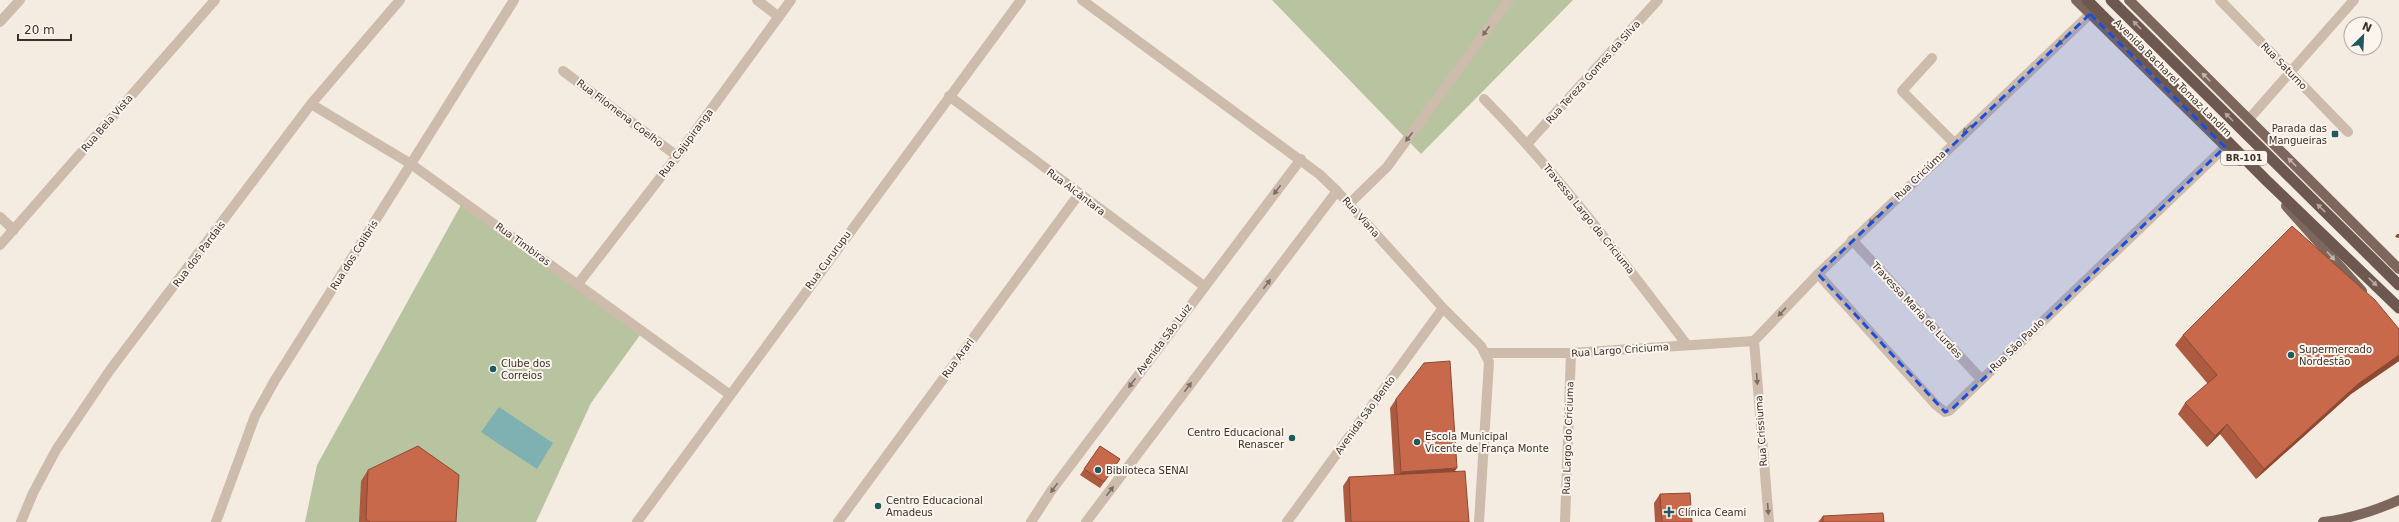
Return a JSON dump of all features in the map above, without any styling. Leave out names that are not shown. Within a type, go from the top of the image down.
[{"type":"highway","name":"Avenida Bacharel Tomaz Landim","points":[[2087,0],[2093,12],[2399,308]]},
{"type":"highway","name":"Avenida Bacharel Tomaz Landim","points":[[2111,0],[2399,285]]},
{"type":"main road","name":"Avenida Bacharel Tomaz Landim","points":[[2076,0],[2093,12],[2225,147],[2284,204],[2368,297]]},
{"type":"main road","points":[[2129,0],[2398,267]]},
{"type":"main road","points":[[2323,522],[2342,520],[2374,511],[2399,500]]},
{"type":"street","points":[[0,22],[20,0]]},
{"type":"street","name":"Rua Bela Vista","points":[[0,245],[215,0]]},
{"type":"street","name":"Rua dos Pardais","points":[[20,522],[33,492],[81,411],[311,104],[400,0]]},
{"type":"street","name":"Rua dos Colibris","points":[[216,522],[255,416],[275,380],[514,0]]},
{"type":"street","points":[[756,0],[779,17]]},
{"type":"street","name":"Rua Cajupiranga","points":[[578,284],[677,156],[791,0]]},
{"type":"street","name":"Rua Cururupu","points":[[637,522],[729,394],[1021,0]]},
{"type":"street","name":"Rua Viana","points":[[1082,0],[1300,159],[1337,191],[1442,308],[1486,353]]},
{"type":"street","points":[[1349,204],[1386,167],[1509,0]]},
{"type":"street","name":"Rua Tereza Gomes da Silva","points":[[1528,143],[1658,0]]},
{"type":"street","name":"Rua Saturno","points":[[2220,0],[2348,132]]},
{"type":"street","points":[[2246,117],[2291,72],[2354,0]]},
{"type":"street","name":"Rua Criciúma","points":[[1754,341],[1852,240],[1953,142],[2093,12]]},
{"type":"street","points":[[1932,58],[1902,91],[1953,142]]},
{"type":"street","name":"Rua Filomena Coelho","points":[[563,70],[677,156]]},
{"type":"street","name":"Rua Alcântara","points":[[949,96],[1204,286]]},
{"type":"street","name":"Travessa Largo da Criciuma","points":[[1484,99],[1528,143],[1573,197],[1687,345]]},
{"type":"street","name":"Rua Timbiras","points":[[311,104],[411,164],[729,394]]},
{"type":"street","name":"Rua São Paulo","points":[[1818,274],[1940,410],[1949,412],[1981,379],[2225,147]]},
{"type":"street","name":"Avenida São Luiz","points":[[1031,522],[1204,286],[1300,159]]},
{"type":"street","points":[[1086,522],[1337,191]]},
{"type":"street","name":"Rua Arari","points":[[838,522],[1079,194]]},
{"type":"street","points":[[0,217],[14,230]]},
{"type":"street","name":"Travessa Maria de Lurdes","points":[[1852,240],[1981,379]]},
{"type":"street","name":"Avenida São Bento","points":[[1287,522],[1442,308]]},
{"type":"street","name":"Rua Largo Criciuma","points":[[1486,353],[1571,353],[1754,341]]},
{"type":"street","name":"Rua Crissiuma","points":[[1754,341],[1769,522]]},
{"type":"street","points":[[1479,522],[1489,362],[1486,353]]},
{"type":"street","name":"Rua Largo do Criciuma","points":[[1564,522],[1571,353]]},
{"type":"highlighted area","points":[[2090,14],[2225,147],[1952,409],[1945,412],[1818,274]]},
{"type":"green space","points":[[1272,0],[1573,0],[1421,154]]},
{"type":"green space","name":"Clube dos Correios","points":[[461,205],[640,335],[591,403],[536,522],[305,522],[317,465]]},
{"type":"water","points":[[499,407],[553,443],[537,469],[481,432]]},
{"type":"building","name":"Supermercado Nordestão","points":[[2292,226],[2375,300],[2399,329],[2399,355],[2358,384],[2264,469],[2227,424],[2215,436],[2185,403],[2217,375],[2183,335]]},
{"type":"building","points":[[1450,361],[1457,468],[1401,472],[1396,399],[1424,363]]},
{"type":"building","points":[[418,446],[459,475],[456,522],[370,522],[366,519],[368,470]]},
{"type":"building","name":"Biblioteca SENAI","points":[[1100,446],[1120,459],[1104,482],[1084,469]]},
{"type":"building","points":[[1465,471],[1469,522],[1351,522],[1349,477]]},
{"type":"building","points":[[1690,493],[1692,522],[1662,522],[1660,494]]},
{"type":"building","points":[[1883,513],[1884,522],[1823,522],[1823,516]]},
{"type":"place","name":"Parada das Mangueiras","points":[[2335,134]]},
{"type":"place","name":"Supermercado Nordestão","points":[[2291,355]]},
{"type":"place","name":"Clube dos Correios","points":[[493,369]]},
{"type":"place","name":"Centro Educacional Renascer","points":[[1292,438]]},
{"type":"place","name":"Escola Municipal Vicente de França Monte","points":[[1417,442]]},
{"type":"place","name":"Biblioteca SENAI","points":[[1098,470]]},
{"type":"place","name":"Centro Educacional Amadeus","points":[[878,506]]},
{"type":"place","name":"Clínica Ceami","points":[[1669,512]]}]
